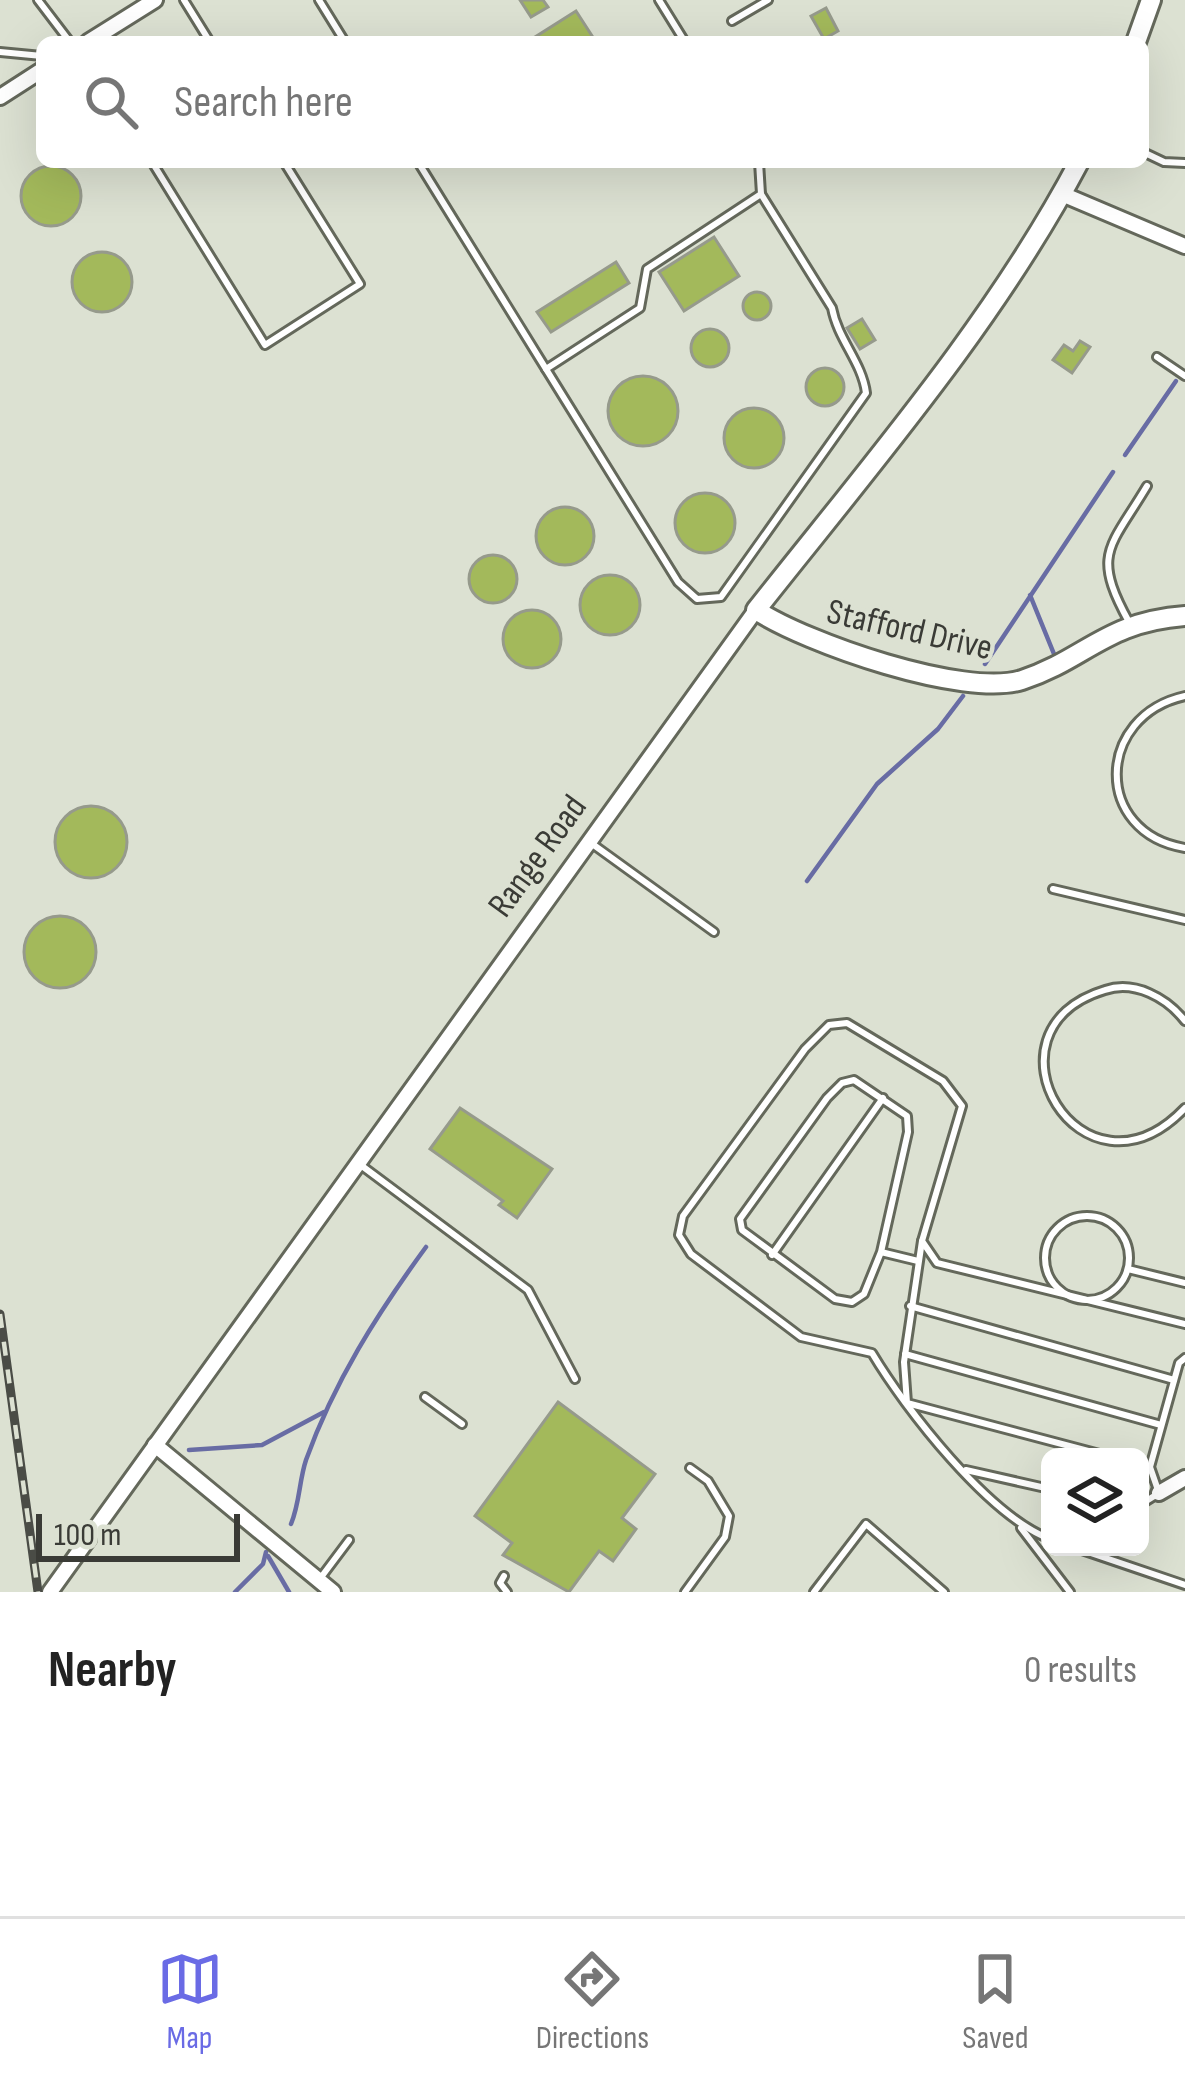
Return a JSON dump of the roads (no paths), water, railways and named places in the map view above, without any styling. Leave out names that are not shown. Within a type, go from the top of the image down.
[{"type":"street","points":[[97,36],[154,0]]},
{"type":"street","points":[[1138,36],[1151,0]]},
{"type":"street","points":[[0,97],[36,74]]},
{"type":"street","name":"Range Road","points":[[50,1592],[756,610],[893,438],[1076,168]]},
{"type":"street","points":[[1062,194],[1185,246]]},
{"type":"street","name":"Stafford Drive","points":[[756,610],[792,634],[970,684],[1021,680],[1130,624],[1185,616]]},
{"type":"street","points":[[155,1444],[333,1592]]},
{"type":"street","points":[[1159,1493],[1185,1478]]},
{"type":"lane","points":[[38,0],[65,36]]},
{"type":"lane","points":[[184,0],[206,36]]},
{"type":"lane","points":[[319,0],[341,36]]},
{"type":"lane","points":[[659,0],[681,36]]},
{"type":"lane","points":[[732,22],[768,0]]},
{"type":"lane","points":[[0,52],[36,55]]},
{"type":"lane","points":[[1149,155],[1164,162],[1185,163]]},
{"type":"lane","points":[[156,168],[265,345],[360,284],[288,168]]},
{"type":"lane","points":[[422,168],[678,582],[697,599],[722,597],[866,393],[863,375],[836,328],[832,308],[761,194],[759,168]]},
{"type":"lane","points":[[546,369],[640,308],[647,268],[761,194]]},
{"type":"lane","points":[[1157,356],[1185,376]]},
{"type":"lane","points":[[1130,624],[1105,566],[1108,549],[1147,486]]},
{"type":"lane","points":[[1185,696],[1157,704],[1132,724],[1119,748],[1116,772],[1118,794],[1133,821],[1154,838],[1185,848]]},
{"type":"lane","points":[[588,841],[714,932]]},
{"type":"lane","points":[[1053,889],[1185,920]]},
{"type":"lane","points":[[1185,1021],[1152,993],[1116,986],[1081,997],[1058,1018],[1043,1052],[1043,1074],[1061,1115],[1082,1132],[1109,1142],[1137,1141],[1165,1130],[1185,1108]]},
{"type":"lane","points":[[908,1403],[905,1354],[918,1261],[962,1106],[943,1081],[847,1023],[829,1025],[806,1049],[683,1216],[680,1234],[691,1254],[801,1337],[872,1353],[908,1403],[1019,1525],[1070,1592]]},
{"type":"lane","points":[[854,1080],[907,1116],[908,1132],[881,1252],[864,1294],[852,1302],[835,1299],[750,1240],[740,1219],[842,1083],[854,1080]]},
{"type":"lane","points":[[772,1256],[884,1098]]},
{"type":"lane","points":[[357,1162],[528,1290],[575,1379]]},
{"type":"lane","points":[[1089,1215],[1112,1224],[1127,1244],[1128,1269],[1109,1294],[1077,1299],[1056,1287],[1045,1265],[1048,1240],[1065,1222],[1089,1215]]},
{"type":"lane","points":[[922,1240],[937,1263],[1185,1324]]},
{"type":"lane","points":[[881,1252],[918,1261]]},
{"type":"lane","points":[[1128,1269],[1185,1283]]},
{"type":"lane","points":[[910,1306],[1174,1380]]},
{"type":"lane","points":[[905,1354],[1162,1425]]},
{"type":"lane","points":[[1149,1499],[1159,1493],[1150,1467],[1174,1380],[1185,1358]]},
{"type":"lane","points":[[424,1397],[462,1424]]},
{"type":"lane","points":[[908,1403],[1077,1448]]},
{"type":"lane","points":[[685,1592],[725,1537],[729,1516],[708,1481],[690,1468]]},
{"type":"lane","points":[[964,1469],[1041,1487]]},
{"type":"lane","points":[[814,1592],[866,1524],[944,1592]]},
{"type":"lane","points":[[1019,1525],[1041,1535]]},
{"type":"lane","points":[[319,1580],[349,1540]]},
{"type":"lane","points":[[1098,1556],[1185,1585]]},
{"type":"lane","points":[[504,1576],[500,1583],[507,1592]]},
{"type":"waterway","points":[[1125,455],[1176,381]]},
{"type":"waterway","points":[[985,664],[1113,472]]},
{"type":"waterway","points":[[1030,595],[1054,654]]},
{"type":"waterway","points":[[807,881],[877,784],[938,729],[963,696]]},
{"type":"waterway","points":[[291,1524],[306,1460],[343,1376],[426,1247]]},
{"type":"waterway","points":[[189,1450],[262,1445],[324,1412]]},
{"type":"waterway","points":[[235,1592],[263,1564],[266,1552]]},
{"type":"waterway","points":[[268,1556],[289,1592]]},
{"type":"railway","points":[[0,1314],[38,1592]]}]
